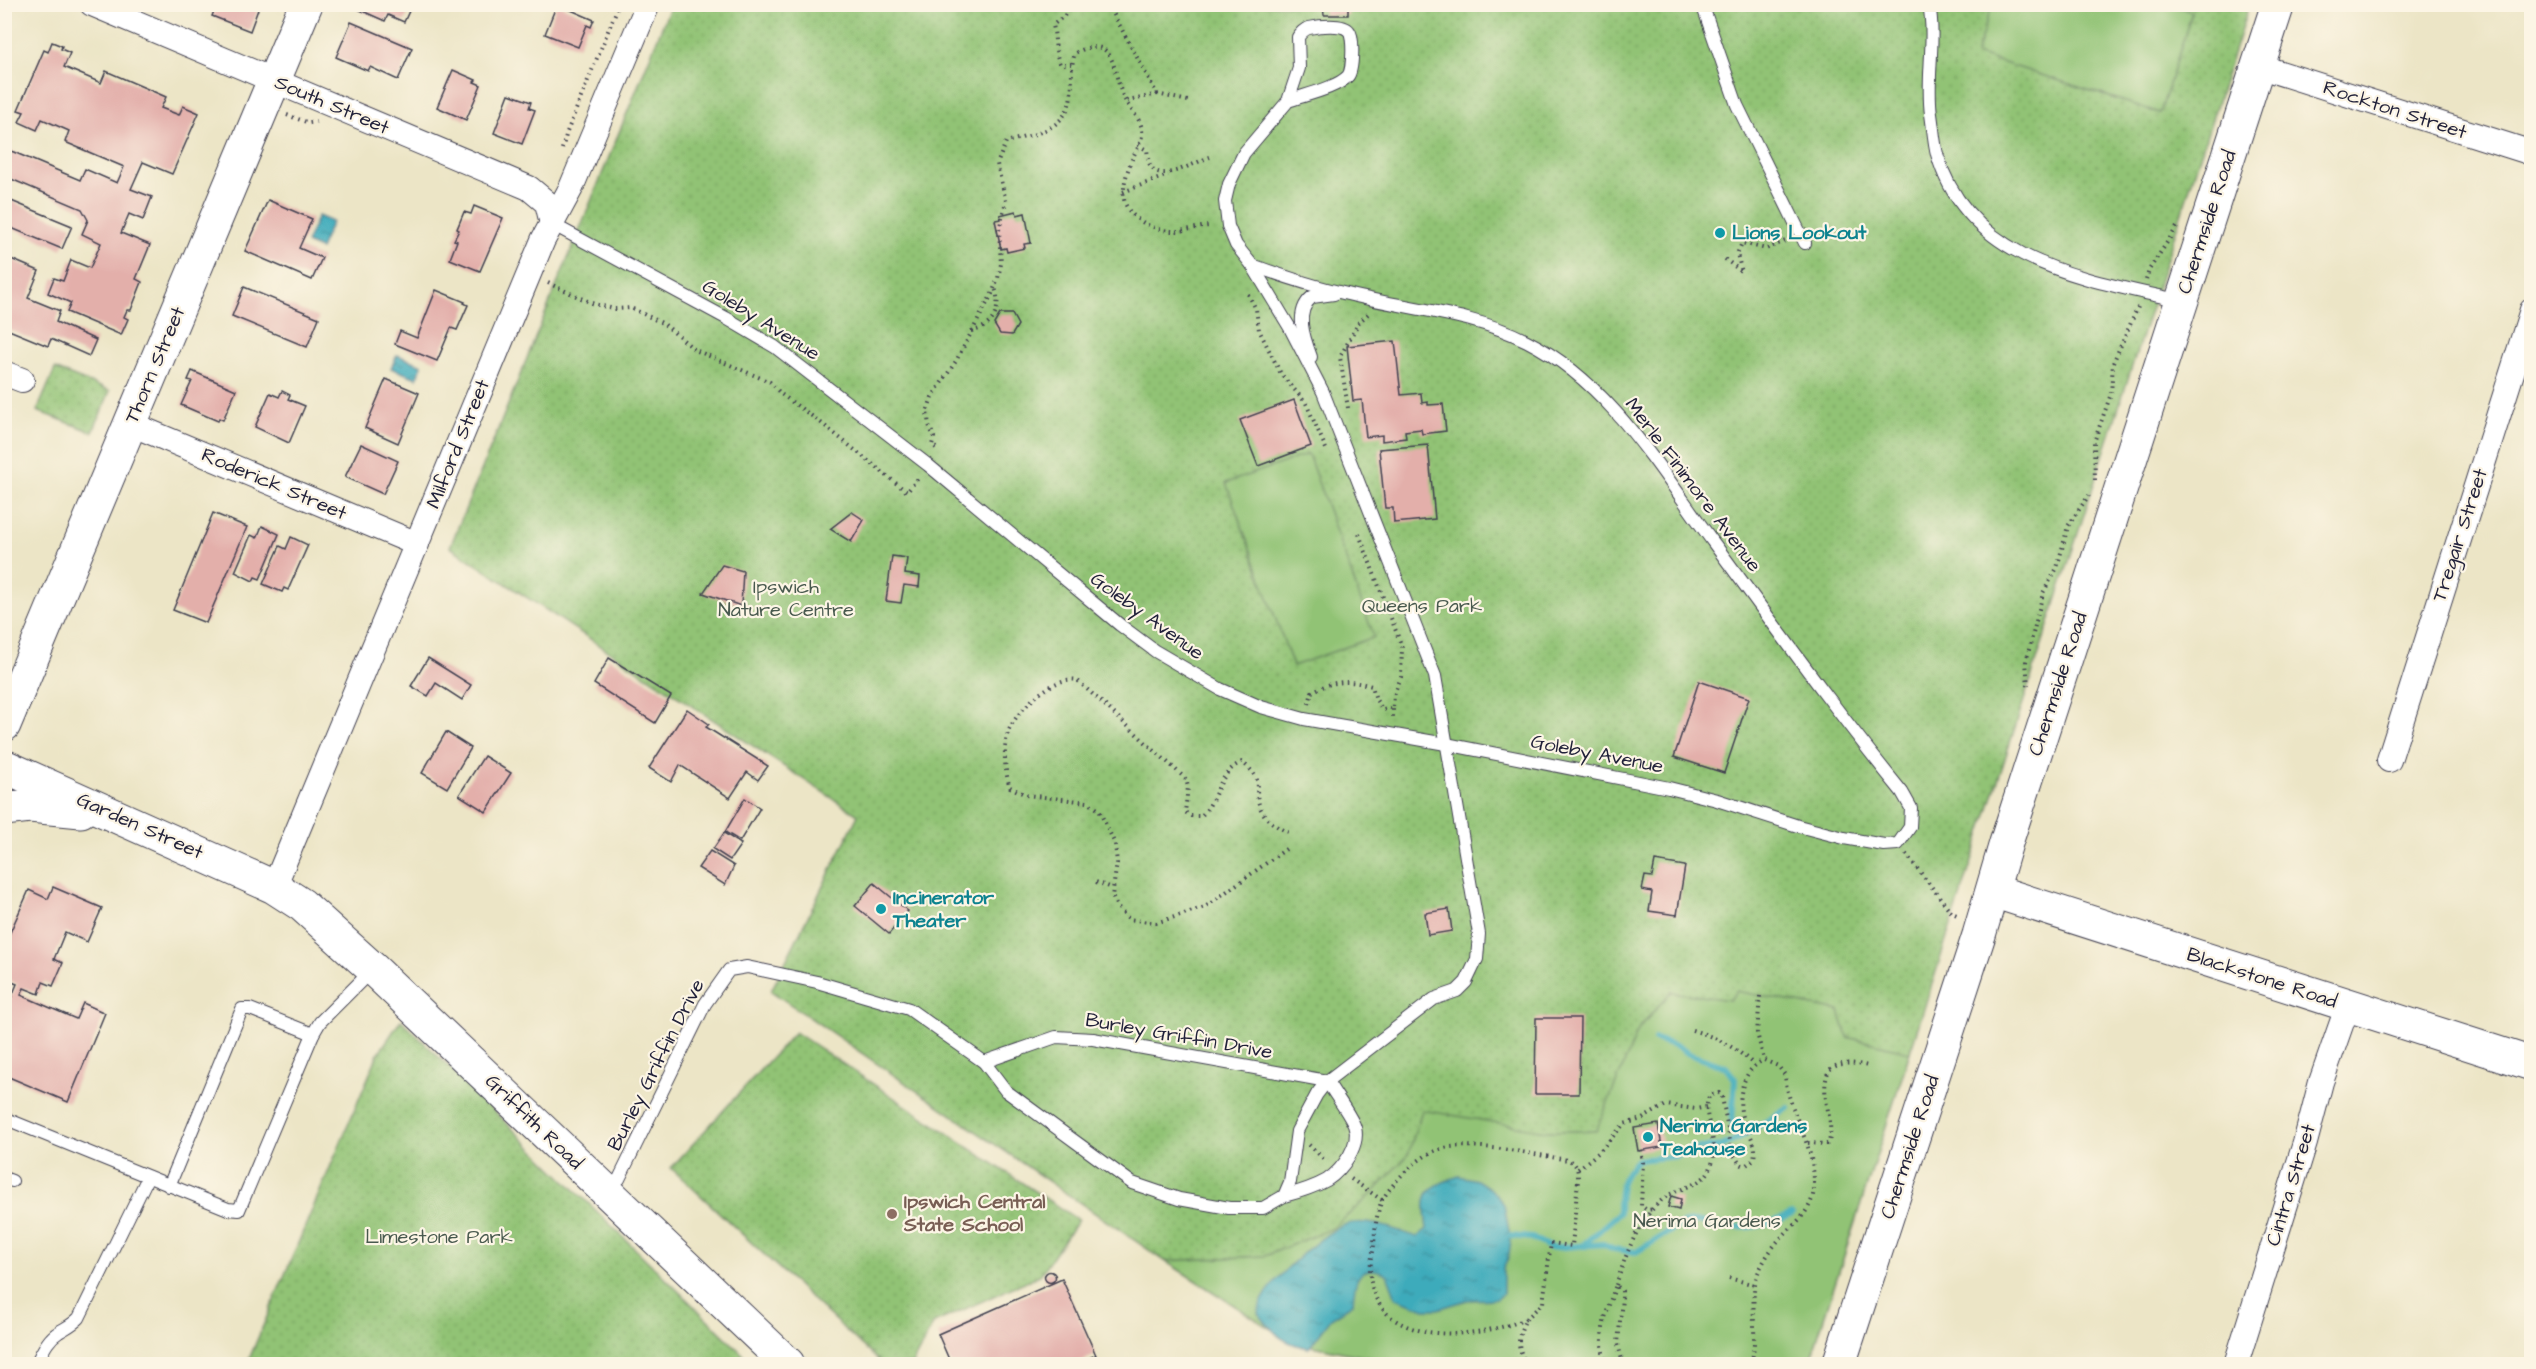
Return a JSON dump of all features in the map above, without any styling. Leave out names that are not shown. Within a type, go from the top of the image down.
[{"type":"main road","name":"Thorn Street","points":[[4,725],[306,4]]},
{"type":"main road","name":"Chermside Road","points":[[1839,1365],[2278,4]]},
{"type":"main road","name":"Garden Street","points":[[4,766],[274,887]]},
{"type":"main road","points":[[4,809],[41,806],[72,812],[100,808]]},
{"type":"main road","name":"Griffith Road","points":[[274,887],[309,911],[373,969],[788,1365]]},
{"type":"main road","name":"Blackstone Road","points":[[1993,891],[2532,1064]]},
{"type":"street","name":"South Street","points":[[92,4],[529,188],[547,203],[552,224]]},
{"type":"street","name":"Milford Street","points":[[274,887],[528,276],[571,188],[648,4]]},
{"type":"street","name":"Rockton Street","points":[[2258,66],[2532,153]]},
{"type":"street","name":"Tregair Street","points":[[2389,760],[2532,310]]},
{"type":"street","name":"Roderick Street","points":[[131,424],[417,544]]},
{"type":"street","name":"Cintra Street","points":[[2236,1365],[2305,1143],[2321,1082],[2348,1005]]},
{"type":"lane","points":[[1702,4],[1737,105],[1803,239]]},
{"type":"lane","points":[[1929,4],[1932,20],[1930,111],[1937,154],[1953,191],[1972,218],[1996,240],[2023,256],[2088,280],[2182,301]]},
{"type":"lane","points":[[1252,265],[1236,245],[1228,226],[1225,201],[1228,184],[1244,153],[1288,101],[1299,68],[1298,37],[1302,31],[1308,28],[1343,27],[1349,30],[1352,34],[1352,67],[1349,75],[1339,82],[1288,101]]},
{"type":"lane","name":"Goleby Avenue","points":[[552,224],[750,331],[795,361],[928,465],[1155,651],[1220,689],[1261,707],[1305,720],[1446,744],[1669,788],[1844,838],[1884,845],[1898,844]]},
{"type":"lane","name":"Merle Finimore Avenue","points":[[1252,265],[1344,294],[1471,320],[1498,328],[1554,356],[1601,397],[1626,424],[1854,733],[1902,792],[1911,808],[1910,827],[1898,844]]},
{"type":"lane","name":"Merle Finimore Avenue","points":[[1252,265],[1290,328],[1323,393]]},
{"type":"lane","name":"Merle Finimore Avenue","points":[[1284,1196],[1290,1182],[1297,1131],[1308,1108],[1327,1081],[1434,999],[1456,991],[1466,982],[1477,959],[1479,934],[1435,676],[1323,393],[1302,326],[1303,310],[1312,297],[1344,294]]},
{"type":"lane","name":"Burley Griffin Drive","points":[[606,1190],[619,1179],[705,1004],[729,970],[736,967],[747,967],[817,982],[909,1009],[984,1062],[1056,1037],[1093,1039],[1327,1081]]},
{"type":"lane","points":[[4,1118],[169,1186],[228,1209],[239,1210],[313,1034],[320,1022],[373,969]]},
{"type":"lane","points":[[169,1186],[242,1009],[250,1008],[313,1034]]},
{"type":"lane","points":[[984,1062],[1006,1091],[1132,1183],[1179,1199],[1229,1208],[1263,1208],[1284,1196],[1309,1189],[1329,1179],[1347,1159],[1354,1145],[1355,1127],[1327,1081]]},
{"type":"lane","points":[[36,1365],[49,1340],[58,1332],[70,1328],[79,1318],[148,1177]]},
{"type":"path","points":[[562,157],[567,132],[620,4]]},
{"type":"path","points":[[1071,4],[1066,14],[1053,25],[1056,37],[1054,46],[1060,64],[1071,64]]},
{"type":"path","points":[[1108,4],[1157,94]]},
{"type":"path","points":[[528,276],[594,304],[615,309],[631,308],[664,324],[695,350],[770,382],[781,394],[820,422],[907,492],[937,450],[932,445],[934,437],[927,412],[932,397],[956,361],[995,287],[1001,264],[999,230],[1006,201],[997,164],[1000,152],[1006,142],[1038,135],[1052,128],[1061,119],[1071,97],[1071,64],[1075,52],[1095,46],[1106,50],[1114,60],[1125,102],[1139,119],[1142,136],[1132,159],[1123,192],[1124,203],[1130,214],[1159,230],[1172,232],[1228,226]]},
{"type":"path","points":[[1125,102],[1157,94],[1188,101]]},
{"type":"path","points":[[280,113],[309,123],[314,123],[322,117]]},
{"type":"path","points":[[1138,146],[1147,150],[1149,165],[1154,170],[1168,174]]},
{"type":"path","points":[[1123,192],[1209,157]]},
{"type":"path","points":[[2030,693],[2026,662],[2033,639],[2035,617],[2043,593],[2057,568],[2068,526],[2095,486],[2094,442],[2111,394],[2113,363],[2137,311],[2149,270],[2182,218]]},
{"type":"path","points":[[1212,226],[1218,236]]},
{"type":"path","points":[[1725,259],[1742,272],[1737,254],[1742,243],[1766,249],[1803,239]]},
{"type":"path","points":[[971,331],[987,326],[994,317],[998,309],[999,297],[995,287]]},
{"type":"path","points":[[1245,288],[1256,309],[1259,330],[1276,365],[1306,403],[1330,459]]},
{"type":"path","points":[[1349,415],[1341,357],[1359,322],[1370,312],[1374,300]]},
{"type":"path","points":[[1356,525],[1402,647],[1401,677],[1394,696],[1392,735]]},
{"type":"path","points":[[1286,849],[1204,907],[1156,923],[1129,919],[1117,907],[1112,896],[1117,863],[1115,844],[1099,810],[1088,802],[1026,795],[1010,787],[1006,776],[1006,747],[1010,727],[1029,704],[1056,682],[1069,678],[1083,684],[1186,779],[1188,787],[1185,812],[1191,816],[1201,816],[1209,808],[1222,778],[1233,766],[1242,762],[1252,771],[1258,781],[1257,794],[1262,813],[1272,823],[1288,832]]},
{"type":"path","points":[[1305,720],[1312,692],[1336,682],[1358,682],[1372,686],[1376,700],[1383,710],[1393,707]]},
{"type":"path","points":[[1898,844],[1952,913],[1957,915],[1960,904]]},
{"type":"path","points":[[1096,882],[1112,888]]},
{"type":"path","points":[[1760,996],[1757,1033],[1764,1060]]},
{"type":"path","points":[[1692,1030],[1712,1036],[1732,1046],[1754,1065]]},
{"type":"path","points":[[1607,1365],[1601,1343],[1603,1328],[1632,1240],[1654,1209],[1669,1195],[1703,1178],[1708,1173],[1714,1158],[1714,1138],[1706,1107],[1710,1095],[1719,1093],[1722,1097],[1732,1152],[1740,1164],[1749,1164],[1756,1154],[1754,1142],[1745,1125],[1741,1109],[1742,1090],[1748,1073],[1754,1065],[1764,1060],[1778,1066],[1785,1075],[1787,1092],[1808,1143],[1814,1176],[1811,1204],[1803,1216],[1769,1252],[1755,1284],[1755,1349],[1751,1365]]},
{"type":"path","points":[[1808,1143],[1827,1144],[1829,1142],[1831,1125],[1824,1094],[1829,1070],[1846,1064],[1868,1066]]},
{"type":"path","points":[[1578,1169],[1598,1153],[1624,1124],[1642,1119],[1666,1106],[1696,1109],[1706,1107]]},
{"type":"path","points":[[1382,1200],[1405,1172],[1429,1155],[1446,1148],[1515,1152],[1568,1160],[1575,1164],[1578,1169],[1572,1246],[1551,1243],[1544,1303],[1526,1319],[1518,1335],[1518,1342],[1527,1365]]},
{"type":"path","points":[[1641,1152],[1643,1162],[1641,1206],[1647,1210],[1654,1209]]},
{"type":"path","points":[[1374,1243],[1370,1272],[1374,1292],[1397,1322],[1410,1328],[1438,1334],[1456,1334],[1489,1330],[1526,1319]]},
{"type":"path","points":[[1729,1278],[1755,1284]]},
{"type":"path","points":[[1616,1285],[1622,1291],[1618,1344],[1623,1365]]},
{"type":"green space","points":[[2169,4],[2192,12],[2160,113],[1976,54],[1992,5]]},
{"type":"green space","name":"Queens Park","points":[[671,5],[1992,5],[1977,54],[2159,113],[2192,12],[2169,5],[2249,5],[1809,1364],[1399,1364],[1290,1341],[1165,1261],[771,991],[858,815],[450,547]]},
{"type":"green space","points":[[55,369],[110,391],[93,432],[37,411]]},
{"type":"green space","points":[[1308,454],[1374,637],[1293,666],[1226,483]]},
{"type":"green space","name":"Nerima Gardens","points":[[1736,991],[1839,1011],[1847,1037],[1910,1052],[1809,1364],[1399,1364],[1290,1341],[1165,1261],[1265,1256],[1333,1228],[1373,1193],[1408,1155],[1422,1110],[1546,1131],[1596,1131],[1639,1028],[1671,992],[1730,1000]]},
{"type":"green space","name":"Limestone Park","points":[[401,1020],[753,1364],[247,1364],[378,1054]]},
{"type":"green space","points":[[795,1032],[1078,1220],[1040,1275],[934,1323],[912,1364],[882,1364],[671,1168]]},
{"type":"water","points":[[318,216],[332,222],[320,249],[306,243]]},
{"type":"water","points":[[397,355],[422,365],[417,378],[391,368]]},
{"type":"water","points":[[1459,1176],[1477,1180],[1491,1189],[1504,1204],[1511,1242],[1508,1259],[1503,1269],[1503,1294],[1497,1299],[1467,1300],[1438,1309],[1425,1309],[1396,1298],[1387,1274],[1370,1270],[1364,1272],[1357,1281],[1353,1304],[1331,1318],[1309,1348],[1279,1336],[1258,1313],[1269,1290],[1280,1276],[1320,1239],[1344,1225],[1371,1223],[1417,1237],[1427,1229],[1425,1199],[1428,1194],[1438,1185]]},
{"type":"building","points":[[217,4],[260,4],[250,31],[212,16]]},
{"type":"building","points":[[360,4],[407,4],[405,9],[409,11],[404,22],[388,15],[385,21],[358,9]]},
{"type":"building","points":[[557,4],[594,20],[591,27],[587,25],[578,47],[545,34]]},
{"type":"building","points":[[1323,4],[1351,4],[1351,7],[1348,8],[1348,15],[1324,15]]},
{"type":"building","points":[[351,22],[412,48],[398,80],[370,67],[368,71],[336,57]]},
{"type":"building","points":[[52,42],[62,46],[61,49],[70,53],[64,67],[101,83],[106,71],[166,97],[161,108],[179,115],[183,106],[199,113],[172,174],[143,162],[131,189],[152,197],[143,220],[129,214],[121,233],[150,245],[136,279],[142,282],[131,310],[127,310],[124,317],[128,319],[121,335],[67,312],[71,303],[48,293],[54,278],[63,281],[71,260],[90,268],[101,243],[82,234],[88,220],[82,209],[4,176],[4,148],[80,180],[85,169],[117,183],[124,167],[65,142],[69,131],[42,119],[37,130],[19,122],[24,112],[18,110],[44,50],[48,52]]},
{"type":"building","points":[[453,70],[476,80],[474,82],[481,85],[466,120],[437,107]]},
{"type":"building","points":[[509,94],[531,102],[529,108],[535,110],[522,144],[494,133]]},
{"type":"building","points":[[4,198],[72,226],[62,249],[4,225]]},
{"type":"building","points":[[268,200],[312,219],[299,248],[322,258],[312,280],[245,251]]},
{"type":"building","points":[[474,206],[503,218],[480,271],[450,259],[457,241],[454,240],[459,230],[457,229],[464,212],[471,214]]},
{"type":"building","points":[[1016,211],[1017,215],[1025,213],[1031,243],[1024,244],[1025,248],[1007,252],[1006,248],[1001,249],[995,220],[1001,219],[1000,215]]},
{"type":"building","points":[[4,256],[39,271],[28,298],[60,311],[56,322],[96,340],[89,356],[51,339],[48,346],[4,328]]},
{"type":"building","points":[[244,287],[319,318],[307,347],[232,316]]},
{"type":"building","points":[[436,290],[468,305],[457,330],[451,328],[437,361],[395,344],[400,331],[417,338]]},
{"type":"building","points":[[1000,314],[1012,314],[1018,325],[1012,335],[1000,334],[994,324]]},
{"type":"building","points":[[1395,341],[1401,395],[1421,393],[1422,403],[1443,404],[1446,431],[1422,434],[1421,429],[1405,431],[1406,438],[1382,441],[1382,435],[1366,437],[1362,400],[1353,401],[1347,346]]},
{"type":"building","points":[[192,371],[236,390],[223,420],[219,418],[218,421],[181,405],[192,381],[188,380]]},
{"type":"building","points":[[386,379],[419,393],[398,443],[365,428]]},
{"type":"building","points":[[282,391],[290,395],[288,399],[305,406],[289,443],[255,427],[270,393],[279,397]]},
{"type":"building","points":[[1294,400],[1311,446],[1258,466],[1240,420]]},
{"type":"building","points":[[361,444],[398,461],[383,494],[345,477]]},
{"type":"building","points":[[1428,445],[1435,519],[1394,523],[1393,508],[1385,508],[1379,449]]},
{"type":"building","points":[[852,512],[864,520],[851,542],[830,529]]},
{"type":"building","points":[[213,513],[247,527],[206,623],[173,610]]},
{"type":"building","points":[[262,526],[279,534],[260,579],[255,577],[253,581],[235,572],[251,535],[257,538]]},
{"type":"building","points":[[291,537],[308,545],[288,590],[284,588],[282,592],[263,584],[280,546],[286,549]]},
{"type":"building","points":[[892,556],[907,558],[905,574],[920,576],[919,587],[904,585],[901,603],[886,601]]},
{"type":"building","points":[[722,565],[743,571],[741,606],[703,593]]},
{"type":"building","points":[[428,658],[471,685],[462,700],[436,683],[428,696],[411,686]]},
{"type":"building","points":[[609,658],[671,696],[655,723],[594,684]]},
{"type":"building","points":[[1699,681],[1749,698],[1724,773],[1674,757]]},
{"type":"building","points":[[687,709],[709,724],[706,727],[768,766],[758,780],[747,772],[730,798],[680,765],[671,782],[649,768]]},
{"type":"building","points":[[446,732],[471,748],[447,788],[422,773]]},
{"type":"building","points":[[484,756],[511,773],[486,812],[459,795]]},
{"type":"building","points":[[745,798],[760,808],[740,841],[725,832]]},
{"type":"building","points":[[724,833],[741,844],[730,860],[713,849]]},
{"type":"building","points":[[710,851],[734,866],[725,885],[698,868]]},
{"type":"building","points":[[1655,861],[1685,866],[1677,915],[1649,911],[1652,892],[1642,890],[1645,876],[1652,877]]},
{"type":"building","name":"Incinerator Theater","points":[[874,883],[908,911],[889,934],[855,906]]},
{"type":"building","points":[[53,887],[102,908],[87,942],[65,932],[54,959],[63,963],[53,986],[43,982],[39,994],[24,988],[21,995],[76,1019],[83,1003],[105,1013],[68,1102],[4,1075],[4,993],[12,996],[17,984],[4,979],[4,946],[29,890],[48,899]]},
{"type":"building","points":[[1449,909],[1452,931],[1428,935],[1425,913]]},
{"type":"building","points":[[1536,1018],[1580,1018],[1579,1094],[1535,1094]]},
{"type":"building","name":"Nerima Gardens Teahouse","points":[[1658,1124],[1662,1147],[1638,1151],[1634,1128]]},
{"type":"building","points":[[1671,1196],[1681,1199],[1679,1210],[1668,1207]]},
{"type":"building","points":[[1050,1272],[1054,1273],[1054,1281],[1050,1282],[1046,1281],[1045,1277],[1046,1273]]},
{"type":"building","points":[[1062,1279],[1096,1355],[1074,1364],[951,1364],[938,1334]]},
{"type":"waterway","points":[[1655,1039],[1726,1067],[1735,1079],[1732,1122],[1738,1139]]},
{"type":"waterway","points":[[1583,1245],[1619,1213],[1621,1184],[1637,1160],[1678,1156],[1690,1149],[1722,1146],[1738,1139],[1788,1108]]},
{"type":"waterway","points":[[1510,1236],[1532,1238],[1551,1248],[1603,1244],[1614,1249],[1636,1252],[1682,1224],[1702,1222],[1748,1227],[1771,1223],[1792,1214]]},
{"type":"place","name":"Lions Lookout","points":[[1720,233]]},
{"type":"place","name":"Incinerator Theater","points":[[881,909]]},
{"type":"place","name":"Nerima Gardens Teahouse","points":[[1648,1137]]},
{"type":"place","name":"Ipswich Central State School","points":[[892,1214]]},
{"type":"park label","name":"Ipswich Nature Centre","points":[[786,598]]}]
